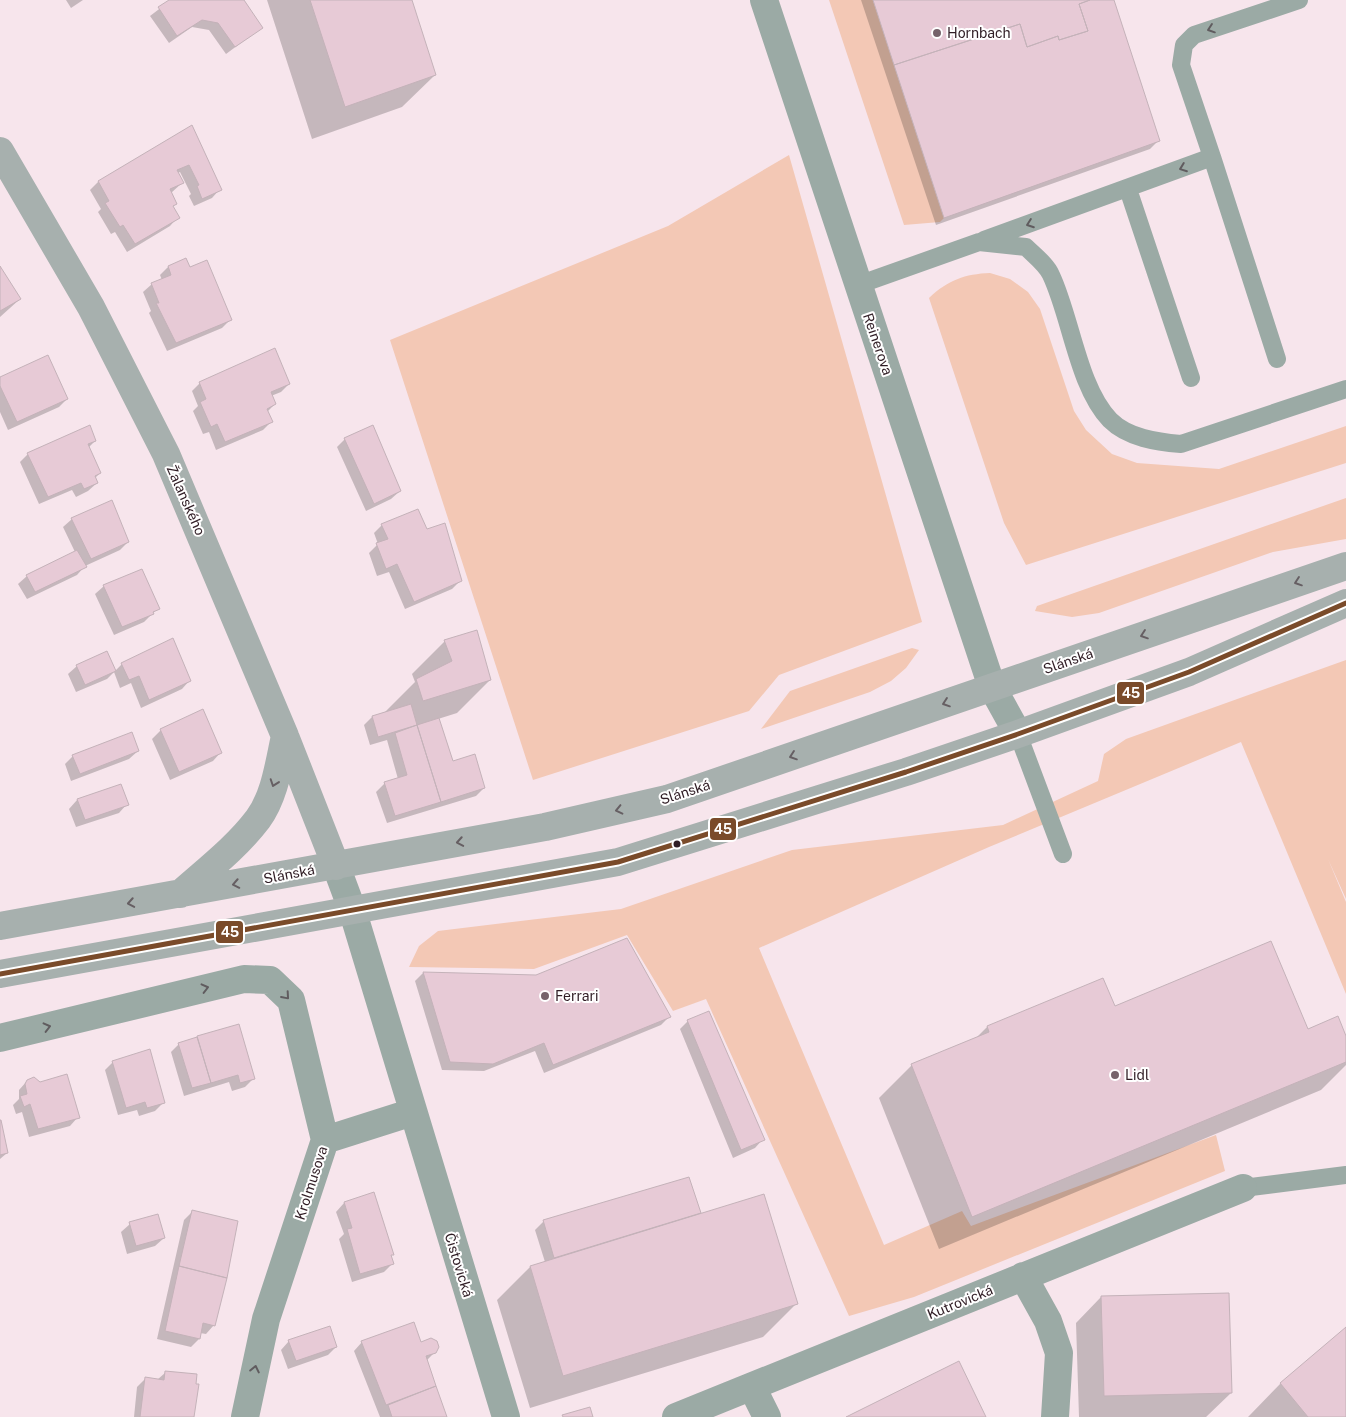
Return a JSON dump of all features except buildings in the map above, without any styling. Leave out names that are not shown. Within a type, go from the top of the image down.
[{"type":"main road","name":"Žalanského","points":[[0,151],[91,307],[166,454],[285,736],[336,866]]},
{"type":"main road","name":"Slánská","points":[[0,926],[545,827],[667,799],[1346,566]]},
{"type":"main road","points":[[0,974],[618,862],[1018,734],[1189,672],[1346,603]]},
{"type":"main road","points":[[179,895],[220,859],[258,818],[277,776],[285,736]]},
{"type":"street","name":"Reinerova","points":[[764,0],[992,687],[1018,734]]},
{"type":"street","name":"Čistovická","points":[[336,866],[352,909],[506,1417]]},
{"type":"street","name":"Krolmusova","points":[[0,1038],[244,979],[270,980],[291,1000],[325,1140],[266,1319],[244,1417]]},
{"type":"street","points":[[325,1140],[413,1112]]},
{"type":"street","name":"Kutrovická","points":[[676,1417],[1243,1188]]},
{"type":"street","points":[[1023,1276],[1048,1321],[1059,1353],[1056,1417]]},
{"type":"street","points":[[752,1387],[767,1417]]},
{"type":"lane","points":[[1277,359],[1181,65],[1184,45],[1194,35],[1299,0]]},
{"type":"lane","points":[[858,285],[1128,189],[1212,157]]},
{"type":"lane","points":[[1128,189],[1191,378]]},
{"type":"lane","points":[[979,242],[1026,247],[1051,273],[1092,393],[1110,420],[1131,433],[1158,442],[1181,444],[1346,390]]},
{"type":"lane","points":[[1018,734],[1063,854]]},
{"type":"lane","points":[[1243,1188],[1346,1175]]},
{"type":"shaded area","points":[[829,0],[873,0],[944,212],[944,218],[940,222],[904,225]]},
{"type":"shaded area","points":[[789,155],[922,622],[779,675],[749,711],[533,780],[390,340],[668,226]]},
{"type":"shaded area","points":[[990,273],[1010,279],[1028,292],[1040,309],[1074,411],[1086,430],[1112,454],[1137,463],[1219,469],[1346,426],[1346,463],[1026,565],[1004,523],[929,298],[957,279]]},
{"type":"shaded area","points":[[1346,498],[1346,539],[1273,552],[1099,613],[1072,617],[1035,611],[1037,606]]},
{"type":"shaded area","points":[[912,648],[919,650],[906,668],[891,681],[870,692],[761,729],[790,691]]},
{"type":"shaded area","points":[[1346,660],[1346,899],[1328,859],[1346,902],[1346,994],[1241,742],[989,847],[759,948],[884,1245],[962,1211],[971,1226],[1216,1135],[1225,1171],[914,1297],[849,1316],[706,999],[673,1011],[627,935],[534,969],[409,967],[419,946],[438,931],[621,909],[792,850],[1003,825],[1098,781],[1104,754],[1126,739]]},
{"type":"transit line","name":"45","points":[[0,974],[618,862],[906,772],[1018,734],[1189,672],[1346,603]]},
{"type":"place","name":"Hornbach","points":[[937,33]]},
{"type":"place","name":"Ferrari","points":[[545,996]]},
{"type":"place","name":"Lidl","points":[[1115,1075]]}]
